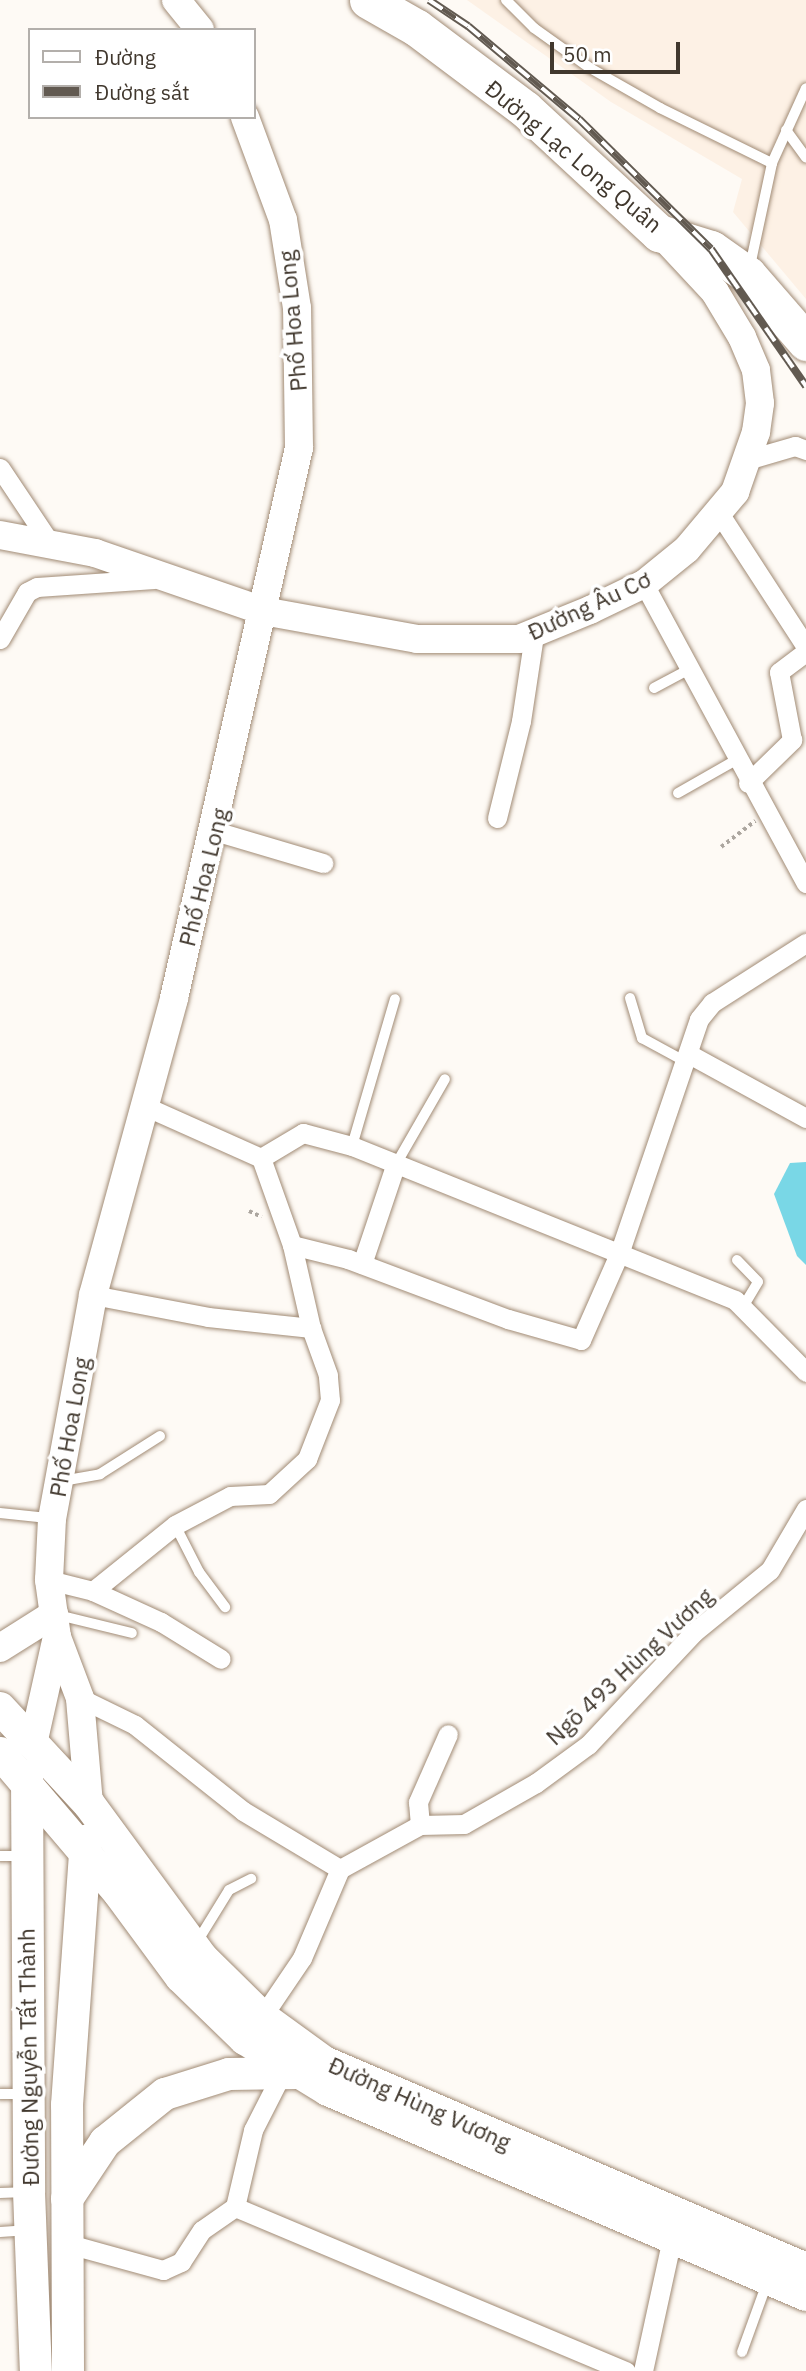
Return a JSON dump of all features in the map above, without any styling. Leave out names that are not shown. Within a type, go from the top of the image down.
[{"type":"highway","name":"Đường Lạc Long Quân","points":[[368,0],[416,28],[524,109],[659,233],[710,249],[748,275],[806,342]]},
{"type":"main road","name":"Đường Hùng Vương","points":[[0,1708],[89,1804],[193,1948],[262,2017],[296,2066],[340,2071],[806,2269]]},
{"type":"main road","name":"Đường Nguyễn Tất Thành","points":[[33,1744],[13,1856],[14,2094],[18,2209],[36,2371]]},
{"type":"main road","name":"Đường Hùng Vương","points":[[0,1753],[25,1786],[85,1851],[181,1978],[245,2039],[296,2066],[672,2238],[806,2295]]},
{"type":"main road","name":"Đường Nguyễn Tất Thành","points":[[68,2371],[65,2202],[76,1934],[89,1804]]},
{"type":"main road","points":[[18,2209],[65,2202],[105,2142],[149,2103],[214,2077],[296,2066]]},
{"type":"street","points":[[176,0],[198,28]]},
{"type":"street","name":"Phố Hoa Long","points":[[89,1804],[80,1698],[55,1625],[49,1580],[52,1519],[93,1295],[147,1107],[215,831],[299,448],[296,308],[283,220],[246,119]]},
{"type":"street","name":"Đường Âu Cơ","points":[[0,535],[95,552],[264,611],[417,639],[534,635],[644,584],[687,549],[735,492],[750,459],[760,403],[755,370],[715,292],[659,233]]},
{"type":"street","points":[[750,459],[795,446],[806,450]]},
{"type":"street","points":[[0,468],[50,543]]},
{"type":"street","points":[[719,513],[806,650],[779,672],[792,740],[748,783]]},
{"type":"street","points":[[0,639],[27,592],[37,587],[166,578]]},
{"type":"street","points":[[644,584],[748,783],[806,883]]},
{"type":"street","points":[[497,818],[521,722],[534,635]]},
{"type":"street","points":[[215,831],[323,863]]},
{"type":"street","points":[[292,1245],[362,1264],[576,1341],[585,1337],[618,1254],[688,1058],[699,1019],[712,1003],[806,943]]},
{"type":"street","points":[[688,1058],[804,1114]]},
{"type":"street","points":[[93,1591],[175,1525],[230,1496],[270,1494],[307,1460],[330,1400],[328,1375],[311,1328],[292,1245],[261,1158],[147,1107]]},
{"type":"street","points":[[261,1158],[303,1133],[352,1146],[395,1166],[744,1305],[806,1372]]},
{"type":"street","points":[[362,1264],[395,1166]]},
{"type":"street","points":[[93,1295],[208,1317],[311,1328]]},
{"type":"street","name":"Ngõ 493 Hùng Vương","points":[[340,1869],[420,1825],[464,1824],[536,1783],[588,1745],[692,1633],[770,1570],[806,1509]]},
{"type":"street","points":[[49,1580],[93,1591],[161,1622],[222,1659]]},
{"type":"street","points":[[0,1648],[55,1625]]},
{"type":"street","name":"Phố Hoa Long","points":[[33,1744],[55,1625]]},
{"type":"street","points":[[80,1698],[135,1725],[243,1811],[340,1869],[302,1958],[262,2017]]},
{"type":"street","points":[[420,1825],[418,1802],[448,1734]]},
{"type":"street","points":[[65,2243],[172,2269],[202,2230],[234,2207],[253,2130],[296,2066]]},
{"type":"street","points":[[234,2207],[626,2371]]},
{"type":"street","points":[[643,2371],[672,2238]]},
{"type":"lane","points":[[506,0],[534,28],[590,68],[660,108],[772,163]]},
{"type":"lane","points":[[748,275],[772,163],[806,88]]},
{"type":"lane","points":[[786,130],[806,158]]},
{"type":"lane","points":[[654,688],[688,670]]},
{"type":"lane","points":[[678,793],[736,760]]},
{"type":"lane","points":[[631,998],[642,1038],[688,1058]]},
{"type":"lane","points":[[352,1146],[395,999]]},
{"type":"lane","points":[[395,1166],[445,1079]]},
{"type":"lane","points":[[737,1260],[758,1282],[744,1305]]},
{"type":"lane","points":[[58,1482],[100,1474],[160,1436]]},
{"type":"lane","points":[[0,1513],[52,1519]]},
{"type":"lane","points":[[175,1525],[208,1588],[225,1607]]},
{"type":"lane","points":[[55,1625],[132,1633]]},
{"type":"lane","points":[[193,1948],[229,1890],[251,1879]]},
{"type":"lane","points":[[742,2352],[769,2279]]},
{"type":"path","points":[[721,847],[765,813]]},
{"type":"shaded area","points":[[467,0],[806,0],[806,299],[733,212],[742,179],[611,102]]},
{"type":"water","points":[[806,1162],[806,1265],[797,1256],[774,1194],[790,1163]]},
{"type":"railway","points":[[429,0],[468,26],[579,119],[711,249],[806,386]]}]
